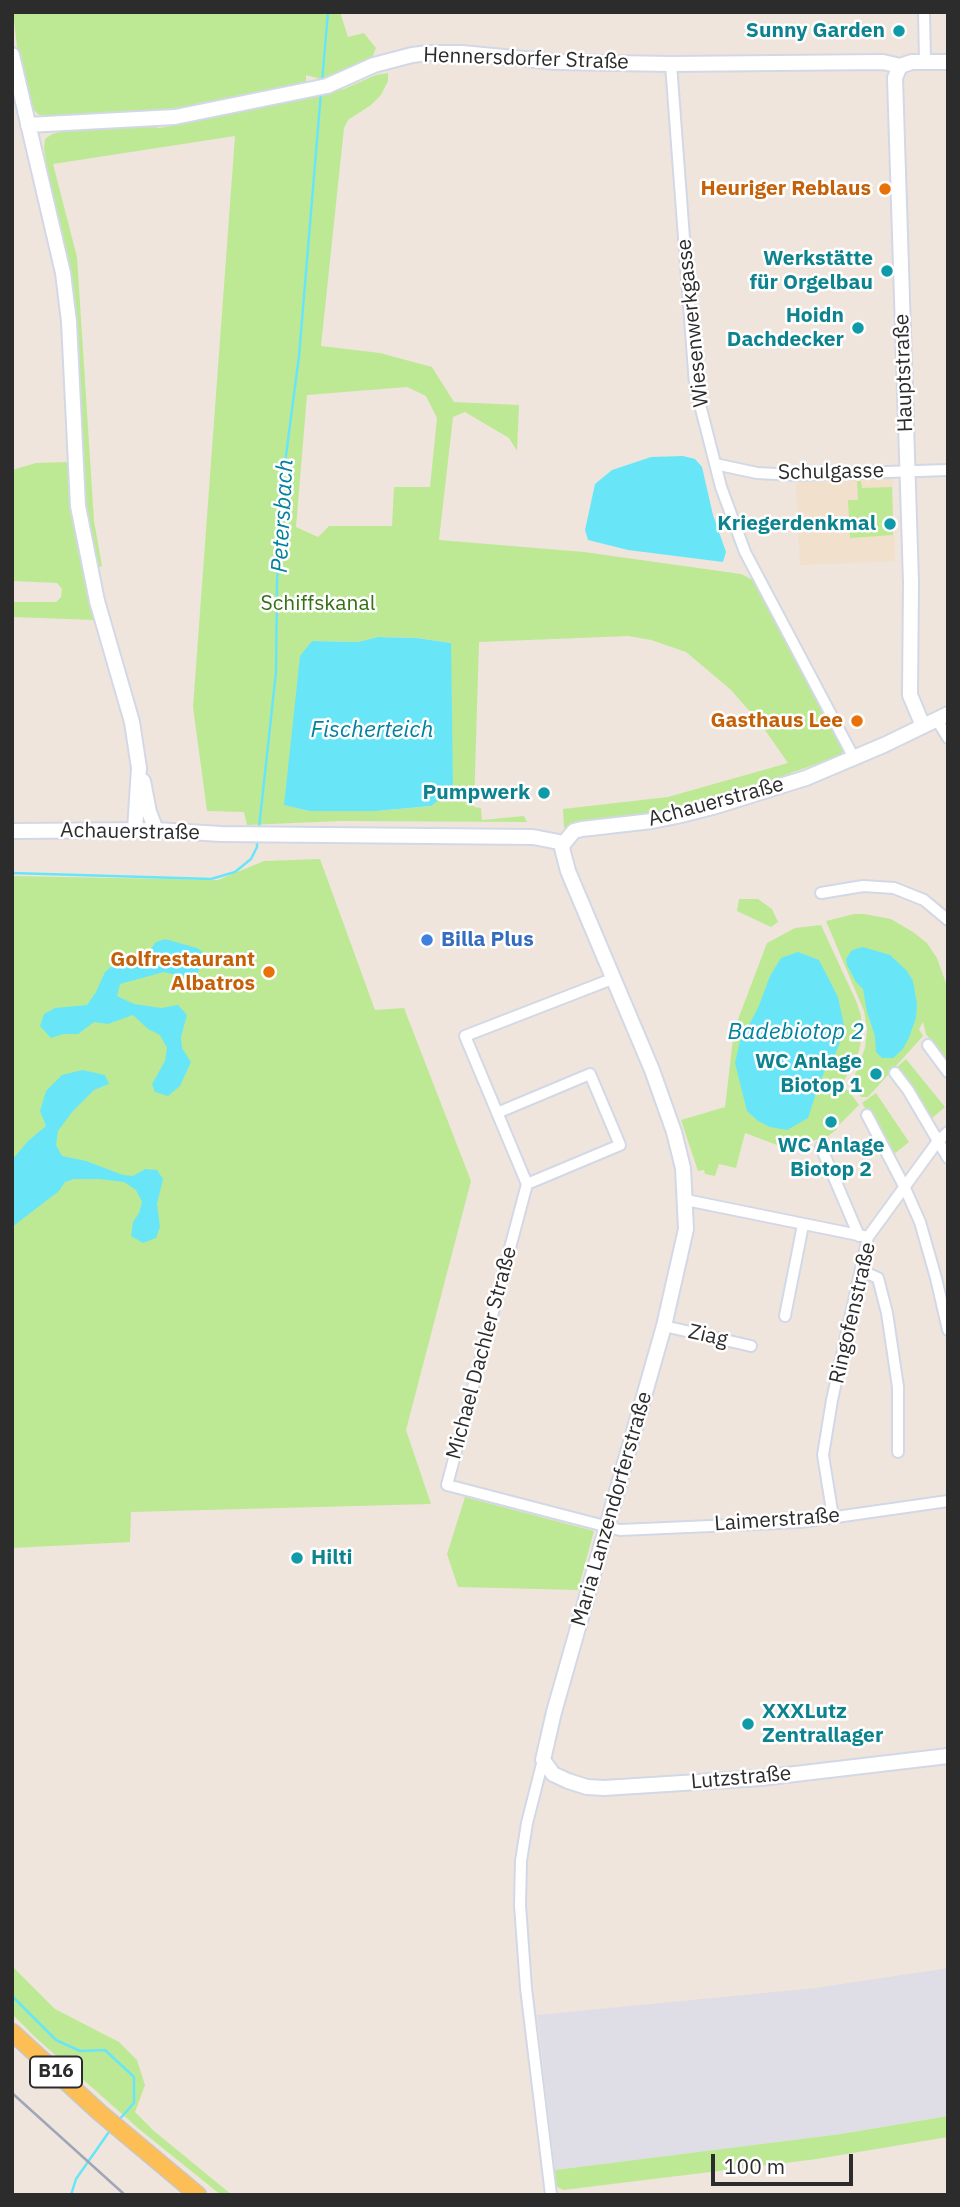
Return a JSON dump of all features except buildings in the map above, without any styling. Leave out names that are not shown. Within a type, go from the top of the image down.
[{"type":"main road","name":"B16","points":[[12,2032],[99,2112],[198,2195]]},
{"type":"street","points":[[924,12],[925,61]]},
{"type":"street","name":"Hennersdorfer Straße","points":[[28,125],[175,117],[327,86],[374,65],[429,53],[462,53],[556,62],[671,64],[883,62],[900,66],[912,61],[948,62]]},
{"type":"street","points":[[12,55],[63,273],[69,322],[75,467],[82,531],[97,601],[132,722],[139,768],[156,830]]},
{"type":"street","name":"Wiesenwerkgasse","points":[[671,64],[695,385],[715,464],[745,552],[854,758]]},
{"type":"street","name":"Hauptstraße","points":[[900,66],[895,78],[911,582],[911,682],[935,721]]},
{"type":"street","name":"Schulgasse","points":[[715,464],[757,473],[796,475],[948,470]]},
{"type":"street","points":[[935,721],[948,738]]},
{"type":"street","name":"Achauerstraße","points":[[12,831],[156,830],[247,834],[533,837],[564,843],[574,831],[652,821],[713,807],[806,778],[935,721]]},
{"type":"street","points":[[135,830],[139,768]]},
{"type":"street","name":"Maria Lanzendorferstraße","points":[[551,2195],[524,1975],[520,1905],[521,1861],[527,1823],[543,1760],[664,1325],[686,1229],[683,1168],[674,1132],[652,1070],[568,871],[562,848],[564,843]]},
{"type":"street","points":[[821,893],[863,886],[894,888],[924,900],[948,920]]},
{"type":"street","points":[[498,1113],[590,1074],[620,1145],[527,1184],[465,1036],[612,979]]},
{"type":"street","points":[[928,1045],[948,1072]]},
{"type":"street","points":[[895,1073],[948,1158]]},
{"type":"street","points":[[867,1115],[905,1186],[927,1245],[948,1330]]},
{"type":"street","name":"Ringofenstraße","points":[[832,1517],[823,1455],[832,1400],[862,1271],[864,1236],[938,1141],[948,1132]]},
{"type":"street","points":[[821,1147],[864,1236]]},
{"type":"street","name":"Michael Dachler Straße","points":[[527,1184],[447,1485],[607,1526]]},
{"type":"street","points":[[686,1200],[864,1236]]},
{"type":"street","points":[[785,1316],[803,1225]]},
{"type":"street","points":[[862,1271],[878,1278],[887,1313],[898,1387],[898,1452]]},
{"type":"street","name":"Ziag","points":[[664,1325],[751,1346]]},
{"type":"street","name":"Laimerstraße","points":[[607,1526],[620,1530],[801,1522],[948,1501]]},
{"type":"street","name":"Lutzstraße","points":[[543,1760],[547,1768],[560,1777],[587,1787],[604,1788],[761,1778],[948,1756]]},
{"type":"shaded area","points":[[892,477],[895,561],[800,565],[796,482]]},
{"type":"shaded area","points":[[948,1968],[948,2116],[841,2134],[555,2170],[537,2015],[815,1988]]},
{"type":"green space","points":[[13,12],[340,12],[348,37],[364,33],[376,48],[371,60],[328,81],[306,75],[306,86],[245,99],[120,115],[39,115],[29,105],[19,64]]},
{"type":"green space","name":"Schiffskanal","points":[[388,73],[388,81],[381,95],[348,120],[344,128],[321,346],[380,353],[432,367],[454,402],[519,405],[517,451],[509,438],[465,412],[453,417],[439,540],[584,552],[741,574],[753,580],[843,751],[841,755],[738,792],[623,818],[579,822],[564,828],[563,809],[668,797],[788,763],[760,723],[730,689],[686,652],[651,640],[628,636],[479,642],[474,807],[481,808],[482,820],[524,816],[527,822],[342,821],[247,825],[244,812],[207,811],[193,707],[235,136],[53,164],[77,257],[94,521],[102,566],[94,569],[85,524],[67,262],[46,162],[45,139],[52,134],[73,129],[149,126],[160,128],[344,89],[376,75]],"holes":[[[407,387],[426,396],[437,418],[430,487],[394,487],[392,526],[329,526],[318,537],[296,527],[307,395]],[[378,637],[417,638],[451,643],[431,806],[376,811],[309,811],[285,805],[312,641],[358,642]]]},
{"type":"green space","points":[[69,462],[94,620],[12,617],[12,602],[56,602],[61,597],[62,589],[57,583],[12,581],[12,470],[36,463]]},
{"type":"green space","points":[[857,481],[861,481],[862,488],[892,487],[893,520],[887,521],[888,528],[893,528],[893,535],[850,538],[848,500],[858,500]]},
{"type":"green space","points":[[320,859],[375,1010],[404,1008],[471,1181],[406,1430],[431,1504],[131,1512],[130,1542],[12,1548],[12,876],[218,880],[264,861]]},
{"type":"green space","points":[[739,899],[758,899],[772,909],[778,922],[771,927],[737,911]]},
{"type":"green space","points":[[854,914],[891,919],[927,943],[937,958],[948,989],[948,1061],[926,1034],[923,1022],[919,1029],[923,1036],[868,1097],[861,1097],[851,1085],[865,1048],[867,1029],[864,1011],[826,921]]},
{"type":"green space","points":[[821,925],[861,1016],[859,1051],[841,1085],[859,1105],[839,1125],[835,1125],[837,1129],[827,1137],[785,1148],[745,1133],[736,1168],[719,1164],[715,1176],[705,1174],[704,1170],[698,1171],[681,1120],[725,1107],[734,1030],[767,943],[795,928]]},
{"type":"green space","points":[[906,1059],[945,1107],[931,1119],[896,1068]]},
{"type":"green space","points":[[876,1093],[909,1142],[894,1154],[862,1103]]},
{"type":"green space","points":[[465,1497],[594,1531],[578,1590],[458,1587],[447,1554]]},
{"type":"green space","points":[[12,1966],[55,2009],[119,2042],[137,2060],[145,2085],[135,2112],[232,2195],[221,2195],[139,2129],[12,2014]]},
{"type":"green space","points":[[948,2116],[948,2137],[817,2159],[563,2190],[556,2186],[555,2170],[841,2134]]},
{"type":"water","points":[[683,456],[695,459],[702,467],[713,515],[726,552],[723,562],[628,550],[588,540],[585,530],[595,484],[612,470],[651,457]]},
{"type":"water","name":"Fischerteich","points":[[378,637],[417,638],[451,643],[453,789],[431,806],[376,811],[309,811],[284,805],[300,656],[312,641],[358,642]]},
{"type":"water","points":[[165,939],[203,952],[203,962],[197,974],[180,976],[164,972],[120,984],[117,996],[134,1004],[161,1008],[178,1005],[187,1015],[181,1037],[182,1048],[191,1062],[180,1086],[168,1096],[155,1092],[152,1084],[165,1061],[167,1048],[160,1035],[148,1029],[133,1015],[108,1024],[94,1022],[78,1034],[63,1034],[51,1038],[40,1026],[44,1014],[55,1008],[87,1005],[105,972],[112,966],[134,964],[144,957],[156,942]]},
{"type":"water","points":[[863,947],[890,955],[907,971],[913,981],[917,1004],[916,1018],[908,1040],[893,1058],[882,1058],[876,1052],[875,1036],[863,989],[847,965],[846,959],[852,950]]},
{"type":"water","name":"Badebiotop 2","points":[[798,952],[819,960],[838,997],[845,1030],[819,1084],[808,1118],[787,1130],[770,1127],[747,1111],[735,1063],[740,1041],[758,1008],[770,976],[781,958]]},
{"type":"water","points":[[82,1070],[105,1075],[109,1084],[94,1090],[72,1112],[58,1131],[56,1145],[62,1156],[86,1161],[123,1175],[133,1176],[145,1169],[157,1170],[163,1179],[157,1204],[160,1227],[156,1238],[143,1243],[131,1236],[133,1222],[142,1202],[136,1190],[124,1182],[99,1179],[74,1179],[65,1182],[59,1191],[12,1227],[12,1160],[28,1141],[46,1126],[40,1111],[46,1091],[62,1075]]},
{"type":"waterway","name":"Petersbach","points":[[322,82],[328,12]]},
{"type":"waterway","name":"Petersbach","points":[[259,828],[276,672],[282,486],[299,356],[321,92]]},
{"type":"waterway","name":"Petersbach","points":[[12,873],[211,879],[235,872],[251,859],[257,847],[257,838]]},
{"type":"waterway","name":"Petersbach","points":[[12,1996],[56,2040],[80,2051],[105,2050],[134,2077],[134,2103],[118,2121]]},
{"type":"waterway","name":"Petersbach","points":[[71,2195],[76,2179],[111,2129]]},
{"type":"railway","points":[[12,2093],[125,2195]]},
{"type":"place","name":"Sunny Garden","points":[[899,31]]},
{"type":"place","name":"Heuriger Reblaus","points":[[885,189]]},
{"type":"place","name":"Werkstätte für Orgelbau","points":[[887,271]]},
{"type":"place","name":"Hoidn Dachdecker","points":[[858,328]]},
{"type":"place","name":"Kriegerdenkmal","points":[[890,524]]},
{"type":"place","name":"Gasthaus Lee","points":[[857,721]]},
{"type":"place","name":"Pumpwerk","points":[[544,793]]},
{"type":"place","name":"Billa Plus","points":[[427,940]]},
{"type":"place","name":"Golfrestaurant Albatros","points":[[269,972]]},
{"type":"place","name":"WC Anlage Biotop 1","points":[[876,1074]]},
{"type":"place","name":"WC Anlage Biotop 2","points":[[831,1122]]},
{"type":"place","name":"Hilti","points":[[297,1558]]},
{"type":"place","name":"XXXLutz Zentrallager","points":[[748,1724]]}]
